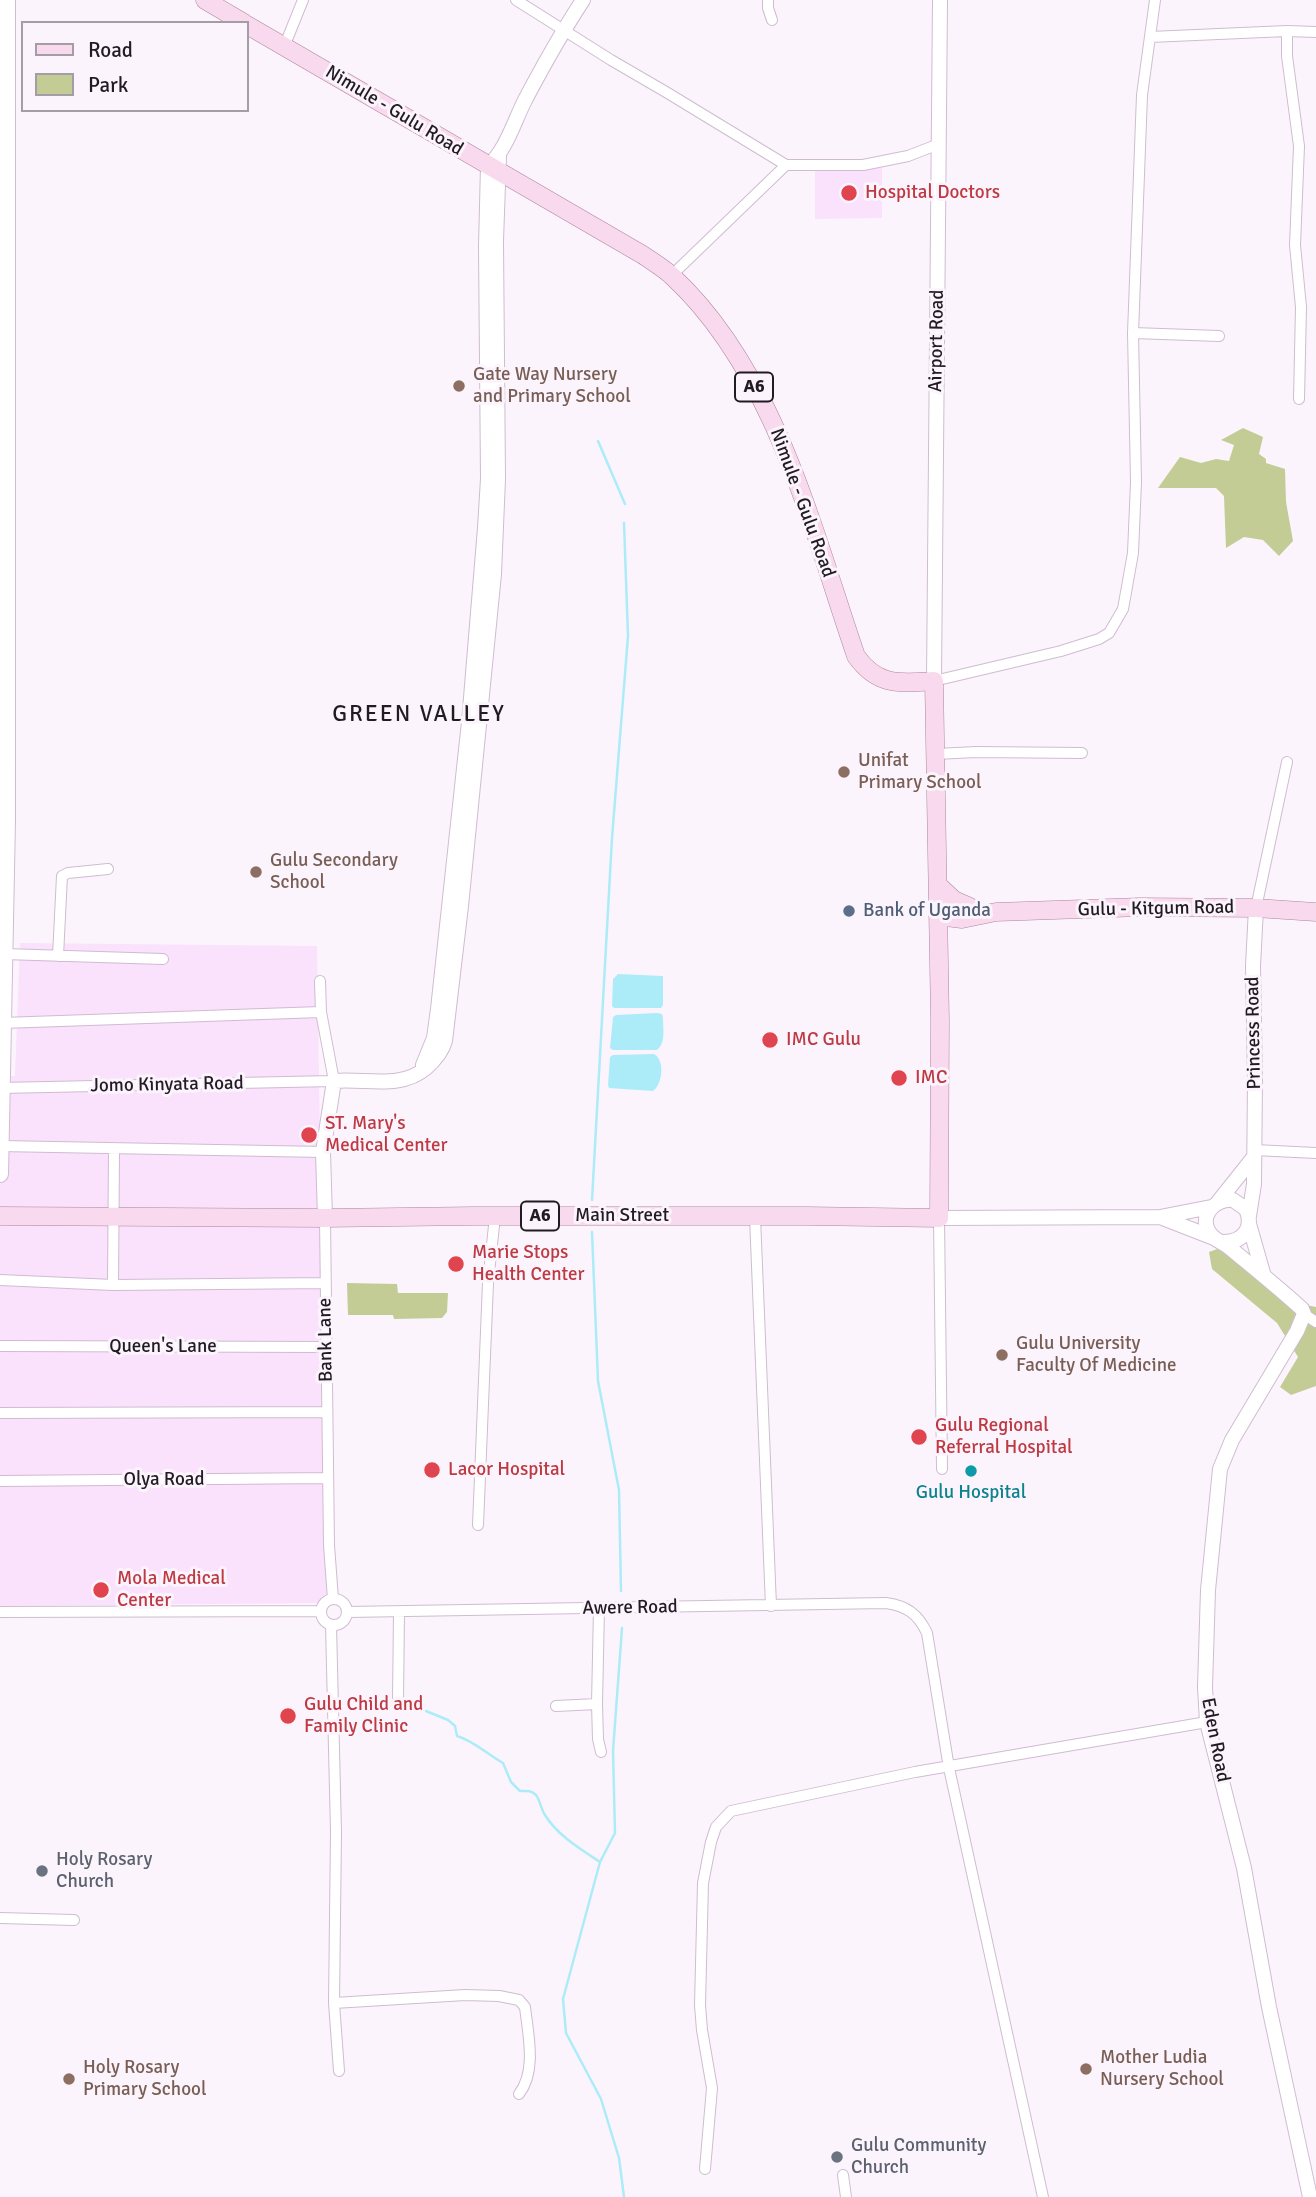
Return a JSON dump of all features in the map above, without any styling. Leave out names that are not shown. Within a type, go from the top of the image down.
[{"type":"main road","points":[[0,1174],[4,954],[4,235],[7,0]]},
{"type":"main road","name":"Nimule - Gulu Road","points":[[205,0],[240,21]]},
{"type":"main road","name":"Nimule - Gulu Road","points":[[248,26],[495,165],[672,275],[707,313],[725,338],[767,411],[789,462],[856,656],[873,676],[887,681],[934,681]]},
{"type":"main road","points":[[934,681],[940,1021],[939,1218]]},
{"type":"main road","points":[[938,885],[966,913],[938,938]]},
{"type":"main road","name":"Gulu - Kitgum Road","points":[[938,912],[1141,907],[1256,908],[1316,912]]},
{"type":"main road","points":[[0,1210],[0,1223]]},
{"type":"main road","name":"Main Street","points":[[0,1216],[939,1218]]},
{"type":"street","points":[[284,47],[303,0]]},
{"type":"street","points":[[516,0],[786,165],[863,165],[908,156],[939,144]]},
{"type":"street","points":[[320,981],[321,1012],[334,1082],[394,1082],[417,1075],[432,1046],[438,1009],[481,645],[488,479],[486,246],[495,165],[511,127],[583,0]]},
{"type":"street","points":[[768,0],[772,20]]},
{"type":"street","name":"Airport Road","points":[[934,681],[940,0]]},
{"type":"street","points":[[934,681],[1061,651],[1099,639],[1109,633],[1123,609],[1133,553],[1136,482],[1133,333],[1142,85],[1155,0]]},
{"type":"street","points":[[1287,32],[1287,56],[1299,146],[1295,245],[1301,307],[1298,399]]},
{"type":"street","points":[[1150,37],[1316,32]]},
{"type":"street","points":[[672,275],[786,165]]},
{"type":"street","points":[[1133,333],[1219,336]]},
{"type":"street","points":[[936,754],[1083,753]]},
{"type":"street","points":[[1256,908],[1287,762]]},
{"type":"street","points":[[58,956],[62,876],[108,869]]},
{"type":"street","name":"Princess Road","points":[[1249,1220],[1254,1184],[1253,965],[1256,908]]},
{"type":"street","points":[[4,954],[163,959]]},
{"type":"street","points":[[2,1023],[321,1012]]},
{"type":"street","name":"Jomo Kinyata Road","points":[[1,1088],[334,1082]]},
{"type":"street","name":"Bank Lane","points":[[332,1599],[323,1153],[334,1082]]},
{"type":"street","points":[[0,1146],[323,1153]]},
{"type":"street","points":[[113,1285],[114,1149]]},
{"type":"street","points":[[1249,1220],[1247,1232],[1233,1242],[1219,1240],[1210,1233],[1206,1220],[1214,1205],[1254,1154],[1316,1153]]},
{"type":"street","points":[[1160,1217],[1214,1205],[1226,1199],[1240,1203],[1249,1220],[1263,1273]]},
{"type":"street","points":[[478,1525],[488,1283],[495,1216]]},
{"type":"street","points":[[755,1217],[772,1606]]},
{"type":"street","name":"Main Street","points":[[939,1218],[1160,1217]]},
{"type":"street","name":"Eden Road","points":[[1160,1217],[1219,1240],[1263,1273],[1310,1318],[1297,1331],[1232,1440],[1220,1469],[1208,1590],[1205,1687],[1207,1722],[1244,1868],[1269,2007],[1310,2197]]},
{"type":"street","points":[[939,1218],[942,1469]]},
{"type":"street","points":[[0,1280],[113,1285],[325,1283]]},
{"type":"street","name":"Queen's Lane","points":[[0,1346],[326,1347]]},
{"type":"street","points":[[0,1413],[327,1412]]},
{"type":"street","name":"Olya Road","points":[[0,1481],[328,1478]]},
{"type":"street","points":[[332,1599],[341,1601],[347,1612],[341,1623],[331,1625],[323,1620],[320,1611],[324,1603],[332,1599]]},
{"type":"street","name":"Awere Road","points":[[347,1612],[886,1603],[900,1605],[922,1620],[927,1633],[949,1768]]},
{"type":"street","points":[[598,1608],[597,1704],[601,1752]]},
{"type":"street","points":[[0,1612],[320,1611]]},
{"type":"street","points":[[398,1699],[399,1613]]},
{"type":"street","points":[[331,1625],[337,1832],[334,2003],[339,2071]]},
{"type":"street","points":[[556,1706],[597,1704]]},
{"type":"street","points":[[705,2169],[712,2088],[702,2030],[703,1883],[710,1842],[716,1827],[731,1811],[915,1772],[1207,1722]]},
{"type":"street","points":[[949,1768],[1044,2197]]},
{"type":"street","points":[[0,1918],[74,1920]]},
{"type":"street","points":[[334,2003],[465,1995],[499,1996],[519,2000],[525,2007],[529,2070],[527,2081],[519,2094]]},
{"type":"street","points":[[843,2175],[846,2197]]},
{"type":"shaded area","name":"Hospital Doctors","points":[[815,168],[882,168],[882,218],[815,219]]},
{"type":"shaded area","points":[[20,943],[317,946],[327,1599],[319,1603],[0,1606],[0,1077],[15,1076]]},
{"type":"green space","points":[[1243,428],[1263,437],[1259,454],[1266,459],[1266,463],[1285,469],[1286,502],[1293,541],[1279,556],[1263,540],[1244,537],[1226,548],[1224,496],[1216,488],[1158,488],[1180,457],[1201,463],[1216,459],[1229,461],[1234,445],[1221,440]]},
{"type":"green space","points":[[1220,1248],[1291,1302],[1316,1307],[1316,1386],[1291,1395],[1280,1387],[1298,1357],[1277,1323],[1212,1269],[1209,1252]]},
{"type":"green space","points":[[347,1283],[397,1284],[398,1293],[448,1293],[447,1312],[442,1318],[394,1319],[393,1315],[348,1315]]},
{"type":"water","points":[[618,974],[663,976],[661,1008],[614,1008],[613,979]]},
{"type":"water","points":[[662,1014],[663,1018],[663,1040],[657,1050],[610,1048],[613,1017]]},
{"type":"water","points":[[654,1054],[660,1061],[661,1072],[659,1083],[653,1091],[609,1088],[610,1057]]},
{"type":"waterway","points":[[598,441],[625,504]]},
{"type":"waterway","points":[[592,1200],[612,838],[628,636],[624,523]]},
{"type":"waterway","points":[[592,1232],[598,1381],[619,1490],[621,1591]]},
{"type":"waterway","points":[[622,1628],[613,1751],[615,1833],[600,1862],[563,1999],[566,2033],[601,2099],[619,2158],[624,2197]]},
{"type":"waterway","points":[[426,1711],[448,1720],[455,1726],[457,1736],[475,1744],[503,1763],[511,1782],[520,1791],[536,1795],[545,1815],[556,1829],[600,1862]]},
{"type":"place","name":"Hospital Doctors","points":[[849,193]]},
{"type":"place","name":"Gate Way Nursery and Primary School","points":[[459,386]]},
{"type":"place","name":"Unifat Primary School","points":[[844,772]]},
{"type":"place","name":"Gulu Secondary School","points":[[256,872]]},
{"type":"place","name":"Bank of Uganda","points":[[849,911]]},
{"type":"place","name":"IMC Gulu","points":[[770,1040]]},
{"type":"place","name":"IMC","points":[[899,1078]]},
{"type":"place","name":"ST. Mary's Medical Center","points":[[309,1135]]},
{"type":"place","name":"Marie Stops Health Center","points":[[456,1264]]},
{"type":"place","name":"Gulu University Faculty Of Medicine","points":[[1002,1355]]},
{"type":"place","name":"Gulu Regional Referral Hospital","points":[[919,1437]]},
{"type":"place","name":"Lacor Hospital","points":[[432,1470]]},
{"type":"place","name":"Gulu Hospital","points":[[971,1471]]},
{"type":"place","name":"Mola Medical Center","points":[[101,1590]]},
{"type":"place","name":"Gulu Child and Family Clinic","points":[[288,1716]]},
{"type":"place","name":"Holy Rosary Church","points":[[42,1871]]},
{"type":"place","name":"Mother Ludia Nursery School","points":[[1086,2069]]},
{"type":"place","name":"Holy Rosary Primary School","points":[[69,2079]]},
{"type":"place","name":"Gulu Community Church","points":[[837,2157]]},
{"type":"district","name":"GREEN VALLEY","points":[[419,715]]}]
